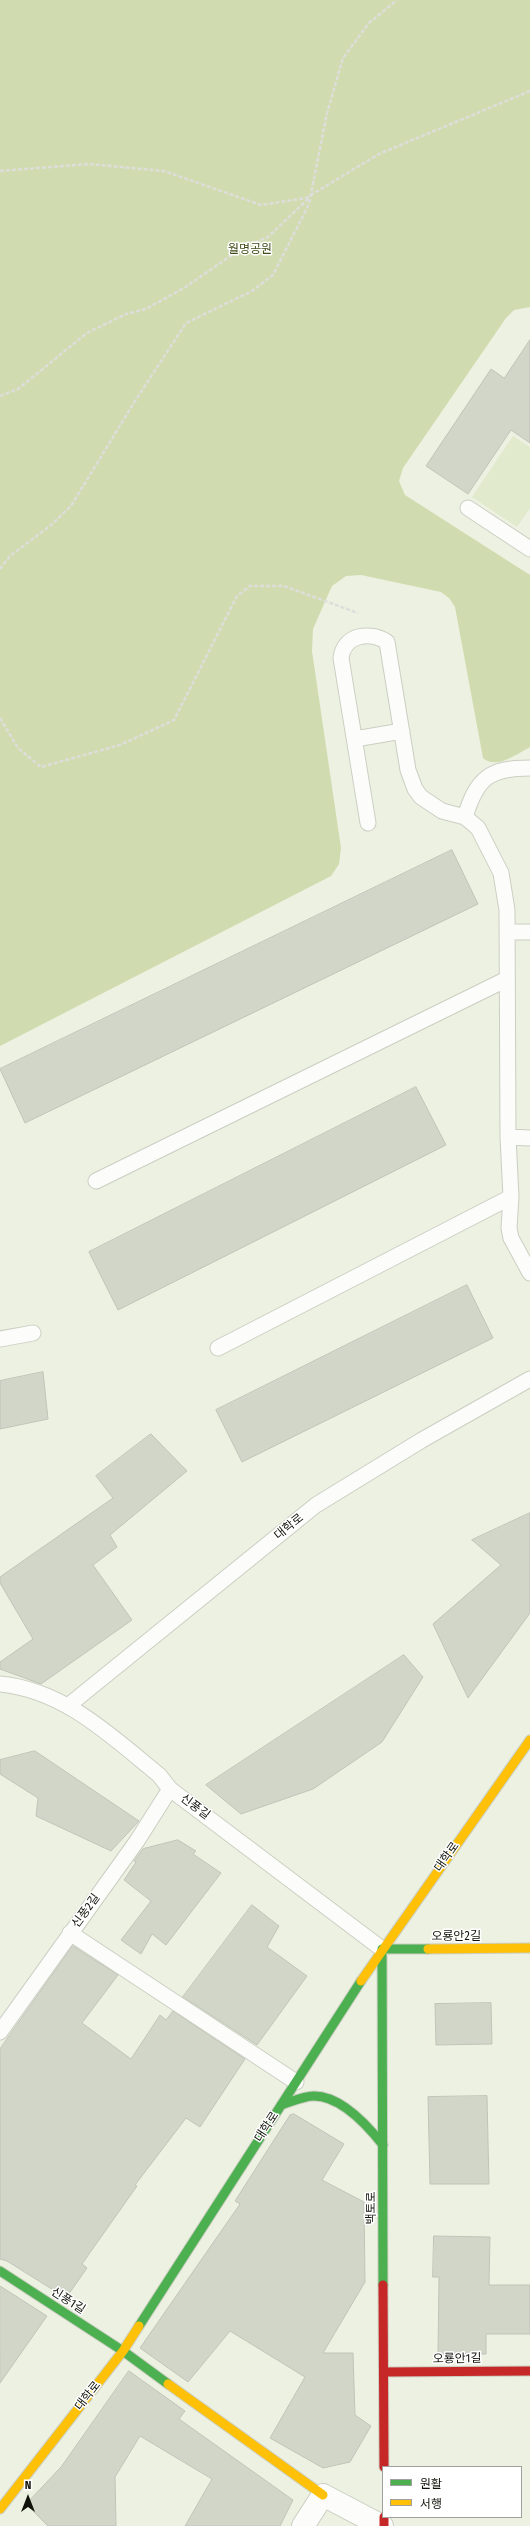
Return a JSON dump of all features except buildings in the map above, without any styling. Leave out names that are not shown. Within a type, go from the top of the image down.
[{"type":"street","name":"대학로","points":[[0,2509],[123,2351],[382,1949],[530,1740]]},
{"type":"street","name":"오룡안2길","points":[[382,1949],[530,1948]]},
{"type":"street","name":"백토로","points":[[382,1949],[385,2372],[384,2466]]},
{"type":"street","points":[[281,2105],[316,2096],[342,2108],[370,2128],[383,2145]]},
{"type":"street","name":"신풍1길","points":[[0,2271],[123,2351],[323,2495]]},
{"type":"street","name":"오룡안1길","points":[[385,2372],[530,2371]]},
{"type":"street","points":[[303,2526],[323,2495],[383,2526]]},
{"type":"lane","points":[[468,508],[529,546]]},
{"type":"lane","points":[[368,823],[342,658],[342,650],[348,642],[355,637],[365,635],[378,636],[387,642],[408,770],[415,789],[421,797],[442,811],[465,817],[478,828],[501,873],[507,910],[508,1137],[511,1197],[508,1228],[511,1238],[530,1273]]},
{"type":"lane","points":[[355,739],[402,731]]},
{"type":"lane","points":[[465,817],[474,792],[489,775],[509,768],[530,768]]},
{"type":"lane","points":[[507,932],[530,932]]},
{"type":"lane","points":[[96,1181],[507,979]]},
{"type":"lane","points":[[508,1137],[530,1138]]},
{"type":"lane","points":[[218,1348],[511,1197]]},
{"type":"lane","points":[[0,1339],[34,1333]]},
{"type":"lane","name":"대학로","points":[[69,1705],[316,1505],[422,1440],[530,1379]]},
{"type":"lane","name":"신풍길","points":[[0,1684],[38,1691],[69,1705],[159,1775],[170,1788],[382,1949]]},
{"type":"lane","name":"신풍2길","points":[[0,2032],[137,1841],[170,1788]]},
{"type":"lane","points":[[70,1933],[296,2082]]},
{"type":"path","points":[[0,569],[10,556],[51,525],[71,506],[135,401],[186,324],[252,291],[273,275],[309,204],[327,113],[343,58],[369,23],[397,0]]},
{"type":"path","points":[[0,171],[89,164],[164,170],[261,205],[306,198],[380,154],[530,91]]},
{"type":"path","points":[[0,396],[18,389],[87,333],[126,314],[146,309],[184,288],[242,248],[268,237],[312,194]]},
{"type":"path","points":[[0,718],[18,748],[41,767],[120,745],[174,720],[237,596],[250,586],[284,586],[364,615]]},
{"type":"green space","name":"월명공원","points":[[0,0],[530,0],[530,307],[514,310],[506,318],[403,468],[399,481],[405,495],[530,575],[530,747],[513,757],[500,762],[488,761],[483,758],[455,607],[449,598],[441,592],[361,575],[346,576],[332,586],[313,629],[312,651],[341,848],[339,864],[331,876],[0,1046]]},
{"type":"green space","points":[[513,436],[530,447],[530,508],[517,527],[472,497]]},
{"type":"traffic: fast","points":[[383,2285],[382,1949],[428,1949]]},
{"type":"traffic: fast","points":[[139,2326],[361,1981]]},
{"type":"traffic: fast","points":[[281,2105],[310,2096],[324,2097],[344,2106],[353,2113],[370,2129],[383,2145]]},
{"type":"traffic: fast","points":[[0,2271],[123,2351],[168,2384]]},
{"type":"traffic: slow","points":[[361,1981],[530,1740]]},
{"type":"traffic: slow","points":[[428,1949],[530,1948]]},
{"type":"traffic: slow","points":[[0,2509],[123,2351],[139,2326]]},
{"type":"traffic: slow","points":[[168,2384],[323,2495]]},
{"type":"traffic: jam","points":[[383,2285],[384,2466]]},
{"type":"traffic: jam","points":[[385,2372],[530,2371]]},
{"type":"traffic: jam","points":[[384,2518],[384,2526]]}]
